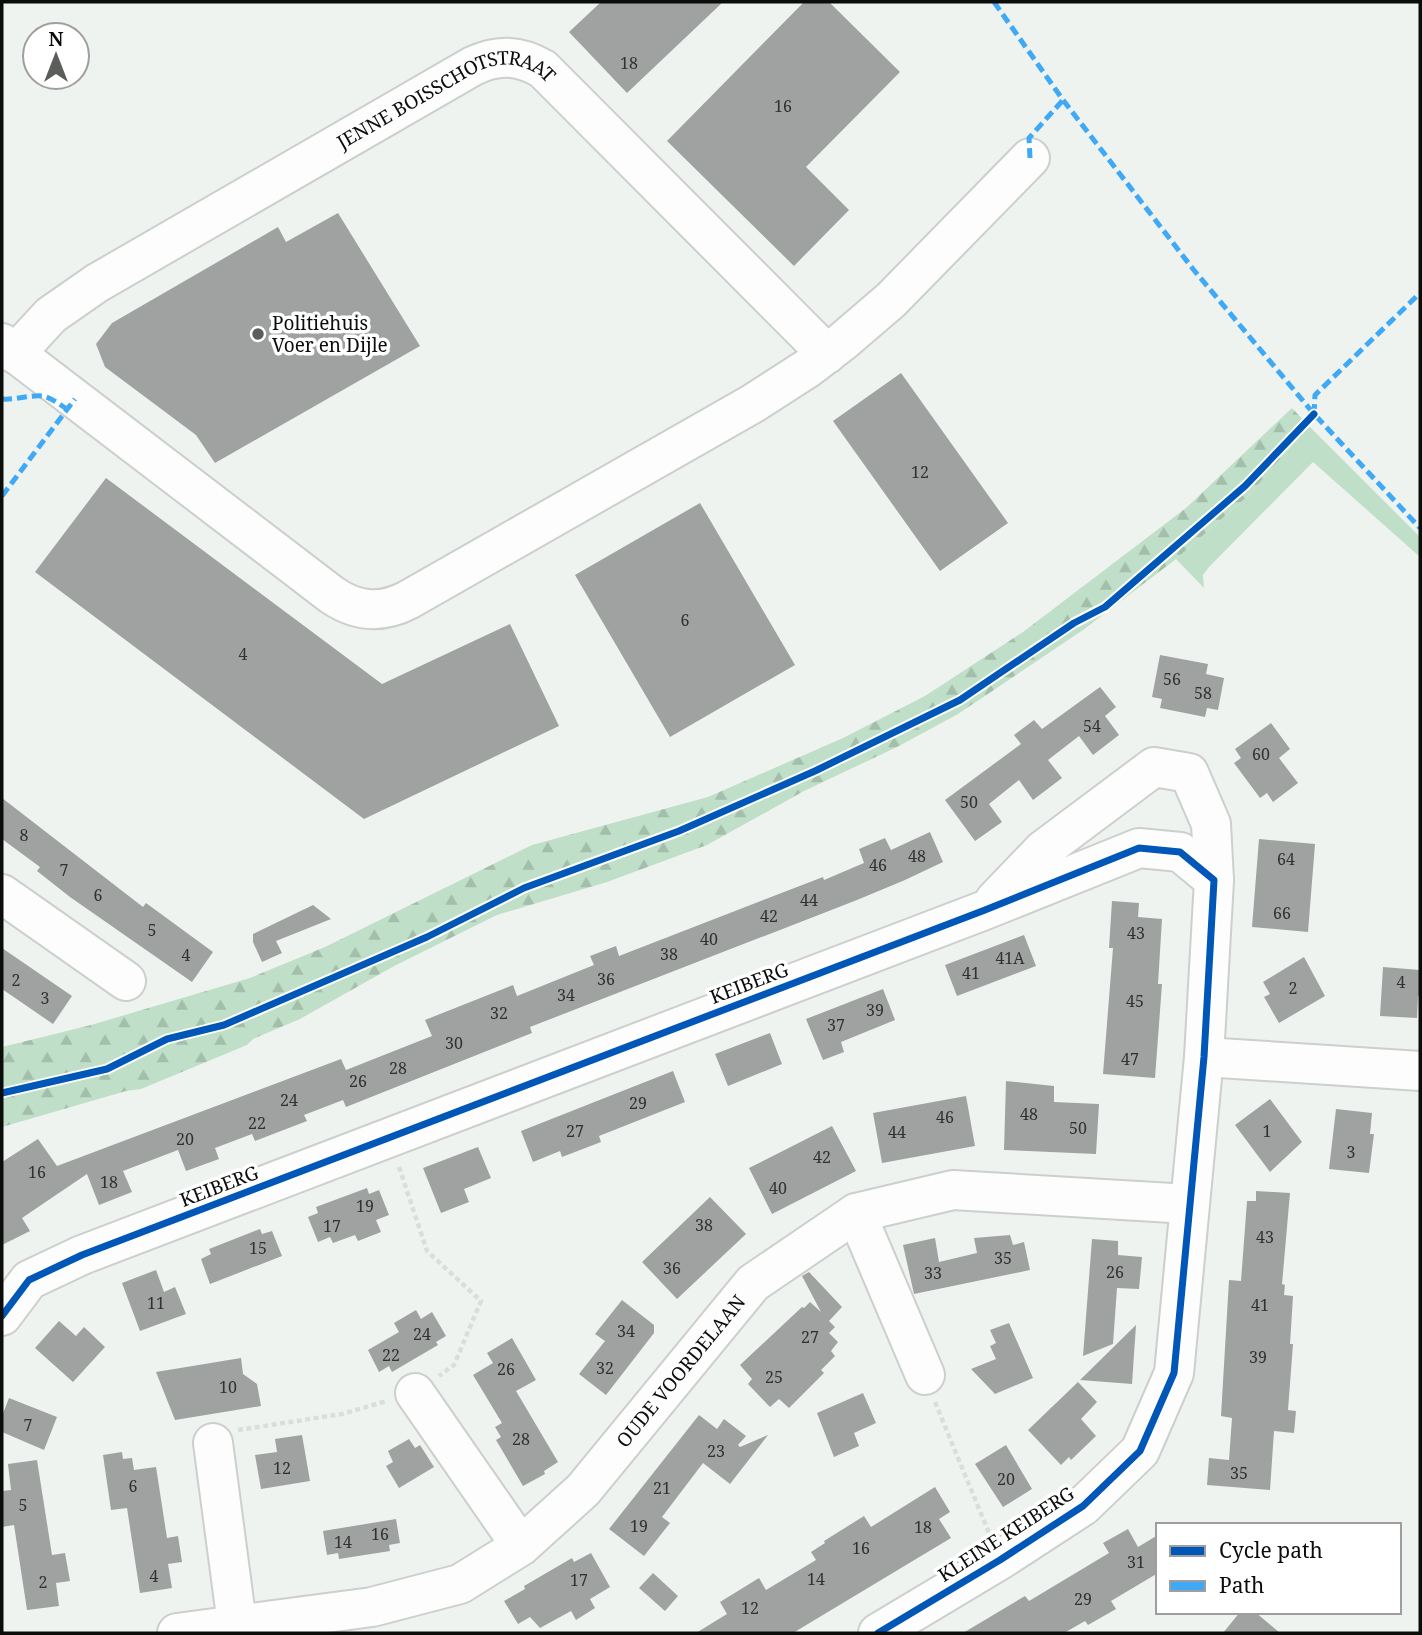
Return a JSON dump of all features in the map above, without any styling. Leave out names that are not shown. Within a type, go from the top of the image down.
[{"type":"street","name":"JENNE BOISSCHOTSTRAAT","points":[[827,354],[543,69],[531,62],[509,57],[497,57],[473,66],[97,283],[8,349],[332,595],[353,607],[373,611],[396,606],[408,600],[752,404],[827,354],[891,300],[1030,158]]},
{"type":"street","name":"KEIBERG","points":[[985,910],[1043,850],[1154,767],[1189,773],[1211,824],[1214,880],[1204,1056],[1188,1204]]},
{"type":"street","name":"KEIBERG","points":[[2,1316],[29,1280],[82,1255],[985,910],[1139,848],[1180,852],[1214,880]]},
{"type":"street","points":[[2,894],[126,981]]},
{"type":"street","points":[[1204,1056],[1420,1071]]},
{"type":"street","name":"OUDE VOORDELAAN","points":[[177,1633],[237,1625],[379,1620],[460,1584],[521,1546],[583,1490],[753,1283],[856,1213],[953,1190],[1188,1204]]},
{"type":"street","name":"KLEINE KEIBERG","points":[[878,1633],[1000,1560],[1083,1506],[1140,1451],[1174,1373],[1188,1204]]},
{"type":"street","points":[[856,1213],[925,1375]]},
{"type":"street","points":[[415,1393],[521,1546]]},
{"type":"street","points":[[213,1443],[237,1625]]},
{"type":"path","points":[[213,1443],[239,1429],[342,1414],[415,1393],[454,1365],[481,1301],[427,1251],[388,1138]]},
{"type":"path","points":[[925,1375],[1000,1560]]},
{"type":"green space","points":[[1292,408],[1309,426],[1249,495],[1176,559],[1083,630],[958,714],[897,747],[804,791],[707,845],[607,882],[497,915],[396,965],[300,1019],[253,1039],[247,1045],[141,1089],[2,1127],[2,1047],[91,1025],[250,978],[325,947],[532,845],[708,797],[843,738],[925,696],[1023,632],[1186,508]]},
{"type":"green space","points":[[1309,426],[1420,537],[1420,557],[1313,462],[1209,567],[1203,575],[1204,588],[1176,559],[1249,495]]},
{"type":"building","points":[[601,2],[723,2],[627,93],[569,32]]},
{"type":"building","points":[[804,2],[829,2],[900,72],[806,167],[849,210],[794,266],[667,141]]},
{"type":"building","name":"Politiehuis Voer en Dijle","points":[[338,213],[420,346],[215,463],[196,435],[105,367],[96,344],[112,323],[278,227],[286,242]]},
{"type":"building","points":[[901,373],[1008,523],[940,571],[833,421]]},
{"type":"building","points":[[106,478],[382,684],[510,624],[559,726],[364,819],[35,572]]},
{"type":"building","points":[[700,503],[795,665],[670,737],[575,575]]},
{"type":"building","points":[[1160,655],[1208,664],[1206,674],[1224,678],[1218,710],[1207,708],[1205,717],[1160,708],[1162,699],[1152,697]]},
{"type":"building","points":[[1100,687],[1116,707],[1105,716],[1119,735],[1093,755],[1079,736],[1048,760],[1062,778],[1033,800],[1019,780],[989,804],[1002,822],[975,841],[945,800],[1021,744],[1014,735],[1034,720],[1042,729]]},
{"type":"building","points":[[1271,723],[1290,749],[1279,758],[1298,783],[1273,802],[1267,793],[1260,798],[1234,763],[1241,758],[1235,749]]},
{"type":"building","points":[[2,798],[143,907],[146,903],[213,952],[192,982],[70,897],[37,871],[40,867],[2,839]]},
{"type":"building","points":[[930,832],[943,862],[905,880],[530,1027],[532,1033],[346,1107],[343,1100],[304,1115],[307,1121],[255,1141],[252,1134],[215,1148],[219,1159],[186,1171],[178,1150],[123,1171],[132,1192],[99,1205],[87,1174],[22,1218],[30,1231],[2,1245],[2,1162],[38,1139],[57,1166],[341,1059],[346,1070],[432,1036],[425,1020],[513,985],[517,996],[594,965],[590,956],[616,946],[619,956],[823,877],[824,880],[864,863],[859,849],[885,838],[891,850]]},
{"type":"building","points":[[1259,839],[1315,844],[1308,932],[1252,927]]},
{"type":"building","points":[[1112,901],[1139,903],[1138,917],[1162,919],[1158,984],[1162,984],[1155,1078],[1103,1074],[1113,948],[1109,948]]},
{"type":"building","points":[[313,905],[331,919],[276,941],[282,953],[262,962],[253,942],[253,934]]},
{"type":"building","points":[[1024,935],[1036,966],[957,996],[945,965]]},
{"type":"building","points":[[2,948],[72,996],[53,1024],[2,989]]},
{"type":"building","points":[[1304,957],[1325,996],[1279,1023],[1264,997],[1270,994],[1263,982]]},
{"type":"building","points":[[1383,967],[1420,970],[1417,1018],[1380,1016]]},
{"type":"building","points":[[883,989],[895,1020],[841,1042],[844,1052],[823,1060],[806,1019]]},
{"type":"building","points":[[770,1033],[782,1064],[728,1086],[715,1054]]},
{"type":"building","points":[[673,1071],[685,1102],[599,1136],[601,1142],[562,1157],[560,1151],[533,1162],[521,1131]]},
{"type":"building","points":[[1006,1081],[1054,1086],[1054,1102],[1099,1104],[1096,1154],[1004,1150]]},
{"type":"building","points":[[966,1096],[975,1146],[882,1163],[873,1113]]},
{"type":"building","points":[[1270,1099],[1302,1142],[1270,1172],[1235,1125]]},
{"type":"building","points":[[1336,1109],[1372,1113],[1370,1134],[1374,1134],[1369,1173],[1329,1169]]},
{"type":"building","points":[[832,1126],[856,1171],[772,1214],[749,1168]]},
{"type":"building","points":[[478,1147],[491,1178],[464,1189],[469,1202],[441,1213],[423,1168]]},
{"type":"building","points":[[367,1188],[369,1194],[379,1190],[389,1215],[376,1220],[381,1232],[358,1241],[355,1235],[333,1243],[330,1237],[318,1242],[308,1217],[318,1213],[316,1207]]},
{"type":"building","points":[[1256,1191],[1290,1193],[1282,1284],[1285,1285],[1284,1295],[1293,1296],[1290,1344],[1293,1344],[1288,1410],[1296,1411],[1294,1433],[1274,1431],[1270,1490],[1207,1485],[1209,1458],[1229,1460],[1232,1418],[1221,1416],[1229,1280],[1241,1281],[1247,1201],[1256,1201]]},
{"type":"building","points":[[710,1197],[746,1234],[677,1299],[642,1262]]},
{"type":"building","points":[[260,1229],[262,1234],[272,1231],[282,1256],[210,1284],[201,1259],[211,1254],[209,1249]]},
{"type":"building","points":[[1010,1235],[1013,1245],[1024,1242],[1030,1270],[914,1294],[903,1245],[935,1238],[939,1262],[977,1253],[974,1238]]},
{"type":"building","points":[[1092,1239],[1118,1241],[1118,1255],[1142,1257],[1139,1289],[1117,1288],[1113,1344],[1083,1356]]},
{"type":"building","points":[[156,1270],[164,1292],[175,1287],[186,1314],[140,1331],[122,1283]]},
{"type":"building","points":[[809,1272],[842,1307],[829,1321],[835,1327],[829,1333],[838,1342],[831,1351],[835,1356],[821,1370],[824,1373],[789,1408],[779,1399],[770,1407],[748,1384],[752,1379],[740,1365],[802,1307],[810,1302],[821,1312],[802,1276]]},
{"type":"building","points":[[622,1300],[654,1325],[654,1333],[606,1395],[579,1374],[605,1341],[595,1334]]},
{"type":"building","points":[[416,1310],[421,1319],[432,1312],[446,1336],[436,1342],[438,1345],[392,1372],[389,1366],[379,1372],[368,1350],[399,1332],[394,1323]]},
{"type":"building","points":[[59,1321],[76,1336],[84,1327],[105,1347],[73,1382],[35,1348]]},
{"type":"building","points":[[1009,1323],[1033,1378],[995,1394],[971,1369],[996,1359],[990,1346],[996,1343],[990,1330]]},
{"type":"building","points":[[1136,1325],[1132,1384],[1080,1380]]},
{"type":"building","points":[[512,1338],[536,1380],[516,1391],[558,1462],[544,1471],[545,1474],[523,1486],[496,1440],[501,1437],[495,1427],[502,1423],[473,1375],[493,1363],[487,1353]]},
{"type":"building","points":[[241,1358],[243,1374],[257,1384],[261,1406],[175,1420],[156,1372]]},
{"type":"building","points":[[1078,1382],[1097,1402],[1081,1419],[1096,1436],[1071,1460],[1069,1457],[1061,1465],[1028,1430]]},
{"type":"building","points":[[863,1393],[876,1423],[854,1433],[859,1446],[834,1457],[817,1413]]},
{"type":"building","points":[[9,1398],[57,1417],[44,1450],[2,1432],[2,1416]]},
{"type":"building","points":[[699,1415],[717,1429],[724,1419],[746,1436],[738,1445],[740,1447],[768,1435],[730,1484],[703,1463],[662,1517],[670,1523],[644,1556],[609,1529]]},
{"type":"building","points":[[302,1435],[310,1481],[261,1489],[255,1455],[277,1452],[275,1439]]},
{"type":"building","points":[[409,1439],[415,1448],[420,1445],[434,1467],[399,1488],[386,1466],[393,1462],[388,1451]]},
{"type":"building","points":[[1006,1445],[1032,1489],[1003,1507],[975,1464]]},
{"type":"building","points":[[122,1452],[123,1459],[132,1458],[134,1470],[156,1467],[167,1538],[178,1536],[182,1562],[168,1564],[172,1588],[140,1593],[127,1508],[111,1510],[103,1455]]},
{"type":"building","points":[[37,1460],[52,1555],[65,1553],[70,1581],[56,1583],[59,1606],[27,1610],[14,1525],[2,1527],[2,1491],[11,1490],[8,1464]]},
{"type":"building","points":[[935,1487],[950,1512],[939,1519],[951,1538],[793,1633],[696,1633],[727,1614],[720,1602],[759,1578],[766,1590],[816,1560],[811,1552],[864,1516],[871,1527]]},
{"type":"building","points":[[396,1519],[400,1543],[389,1545],[390,1551],[339,1559],[338,1553],[327,1555],[323,1531]]},
{"type":"building","points":[[1128,1529],[1138,1547],[1156,1536],[1156,1574],[1111,1601],[1116,1609],[1088,1625],[1085,1621],[1064,1633],[963,1633],[1025,1596],[1029,1601],[1109,1553],[1103,1543]]},
{"type":"building","points":[[591,1553],[610,1587],[590,1599],[595,1608],[576,1620],[571,1611],[540,1628],[530,1617],[518,1624],[504,1601],[572,1558],[574,1562]]},
{"type":"building","points":[[653,1573],[678,1596],[665,1611],[639,1588]]},
{"type":"building","points":[[1238,1614],[1257,1614],[1280,1633],[1223,1633]]},
{"type":"marked path","points":[[994,2],[1063,100],[1193,269],[1314,414],[1420,528]]},
{"type":"marked path","points":[[1030,158],[1029,138],[1063,100]]},
{"type":"marked path","points":[[1314,414],[1315,395],[1420,293]]},
{"type":"marked path","points":[[2,399],[42,396],[67,409]]},
{"type":"marked path","points":[[2,496],[75,399]]},
{"type":"cycle path","points":[[2,1093],[107,1069],[167,1039],[224,1025],[427,937],[524,888],[679,831],[815,771],[960,700],[1074,623],[1105,607],[1245,486],[1314,414]]},
{"type":"cycle path","points":[[2,1316],[29,1280],[82,1255],[985,910],[1139,848],[1180,852],[1214,880],[1204,1057],[1174,1373],[1140,1451],[1083,1506],[1000,1560],[878,1633]]},
{"type":"place","name":"Politiehuis Voer en Dijle","points":[[258,334]]}]
